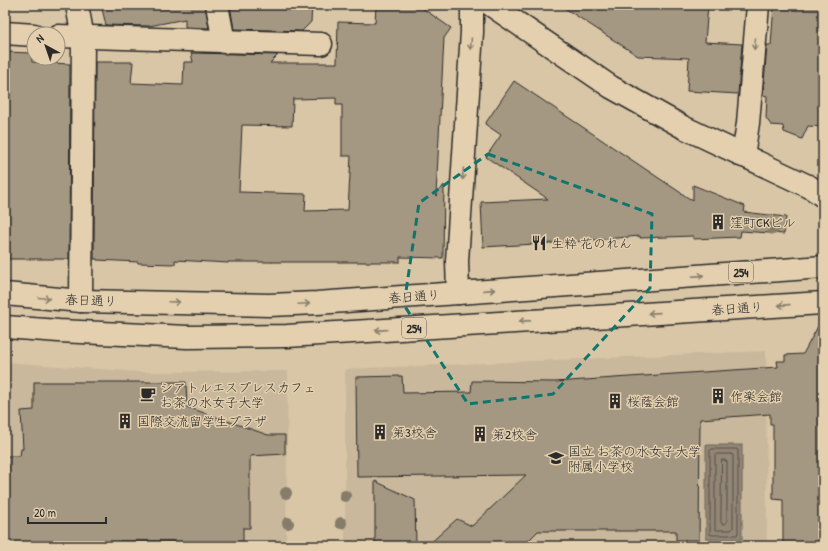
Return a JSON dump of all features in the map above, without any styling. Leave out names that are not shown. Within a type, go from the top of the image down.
[{"type":"main road","points":[[77,5],[83,38],[81,301]]},
{"type":"main road","points":[[217,5],[224,42]]},
{"type":"main road","points":[[458,293],[457,261],[472,32],[472,5]]},
{"type":"main road","points":[[491,5],[611,87],[683,127],[810,187],[823,196]]},
{"type":"main road","points":[[742,156],[748,123],[758,5]]},
{"type":"main road","points":[[5,33],[26,34]]},
{"type":"main road","points":[[66,37],[321,44]]},
{"type":"main road","name":"春日通り","points":[[5,294],[81,301],[268,305],[823,267]]},
{"type":"main road","name":"春日通り","points":[[5,327],[187,337],[287,336],[823,303]]},
{"type":"highlighted area","points":[[488,154],[652,214],[650,288],[553,394],[468,404],[404,305],[419,203]]},
{"type":"shaded area","name":"国立 お茶の水女子大学 附属小学校","points":[[766,351],[767,546],[345,546],[345,369]]},
{"type":"shaded area","points":[[5,362],[139,372],[288,371],[286,546],[5,546]]},
{"type":"water","points":[[706,445],[742,445],[742,539],[706,539]]},
{"type":"building","points":[[101,5],[205,5],[209,28],[185,27],[185,19],[149,26],[106,25]]},
{"type":"building","points":[[230,5],[312,5],[311,22],[302,31],[234,29]]},
{"type":"building","points":[[376,5],[418,5],[451,28],[444,38],[436,196],[444,185],[443,258],[400,257],[400,262],[228,263],[175,260],[175,264],[138,263],[94,259],[95,62],[133,62],[131,83],[183,85],[184,62],[193,62],[191,53],[278,55],[270,63],[337,63],[338,22],[375,23]],"holes":[[[336,98],[336,105],[342,105],[342,156],[351,156],[348,210],[305,211],[306,194],[239,192],[242,125],[292,126],[293,99]]]},
{"type":"building","points":[[560,5],[708,5],[705,42],[742,44],[738,94],[687,91],[689,58],[638,56]]},
{"type":"building","points":[[774,5],[823,5],[823,127],[808,126],[802,139],[784,132],[783,126],[771,125],[766,118],[767,96],[763,95],[767,45],[771,45]]},
{"type":"building","points":[[5,52],[26,53],[26,66],[66,66],[66,64],[70,64],[69,259],[5,259]]},
{"type":"building","points":[[514,81],[693,201],[693,185],[745,206],[744,212],[786,217],[784,234],[741,231],[740,237],[693,239],[693,236],[640,238],[640,236],[483,247],[481,202],[548,199],[486,157],[501,135],[485,124]]},
{"type":"building","name":"国立 お茶の水女子大学 附属小学校","points":[[823,317],[823,546],[783,546],[783,500],[773,499],[773,424],[770,424],[770,414],[700,419],[699,540],[676,540],[676,531],[538,531],[523,546],[427,546],[457,519],[472,526],[526,475],[357,477],[356,377],[402,376],[403,393],[471,392],[472,381],[555,382],[778,367],[777,361],[785,361],[785,355],[803,354]]},
{"type":"building","points":[[34,382],[186,382],[187,407],[268,435],[285,435],[285,454],[250,456],[250,528],[243,528],[243,546],[173,546],[173,541],[120,541],[120,546],[5,546],[5,456],[20,456],[21,449],[23,449],[21,411],[34,410]]},
{"type":"building","points":[[375,481],[415,500],[416,546],[375,546]]},
{"type":"place","name":"窪町CKビル","points":[[718,222]]},
{"type":"place","name":"生粋 花のれん","points":[[539,243]]},
{"type":"place","name":"シアトルエスプレスカフェ お茶の水女子大学","points":[[148,394]]},
{"type":"place","name":"作楽会館","points":[[718,396]]},
{"type":"place","name":"桜蔭会館","points":[[615,401]]},
{"type":"place","name":"国際交流留学生プラザ","points":[[125,421]]},
{"type":"place","name":"第3校舎","points":[[380,432]]},
{"type":"place","name":"第2校舎","points":[[480,434]]},
{"type":"place","name":"国立 お茶の水女子大学 附属小学校","points":[[556,458]]}]
